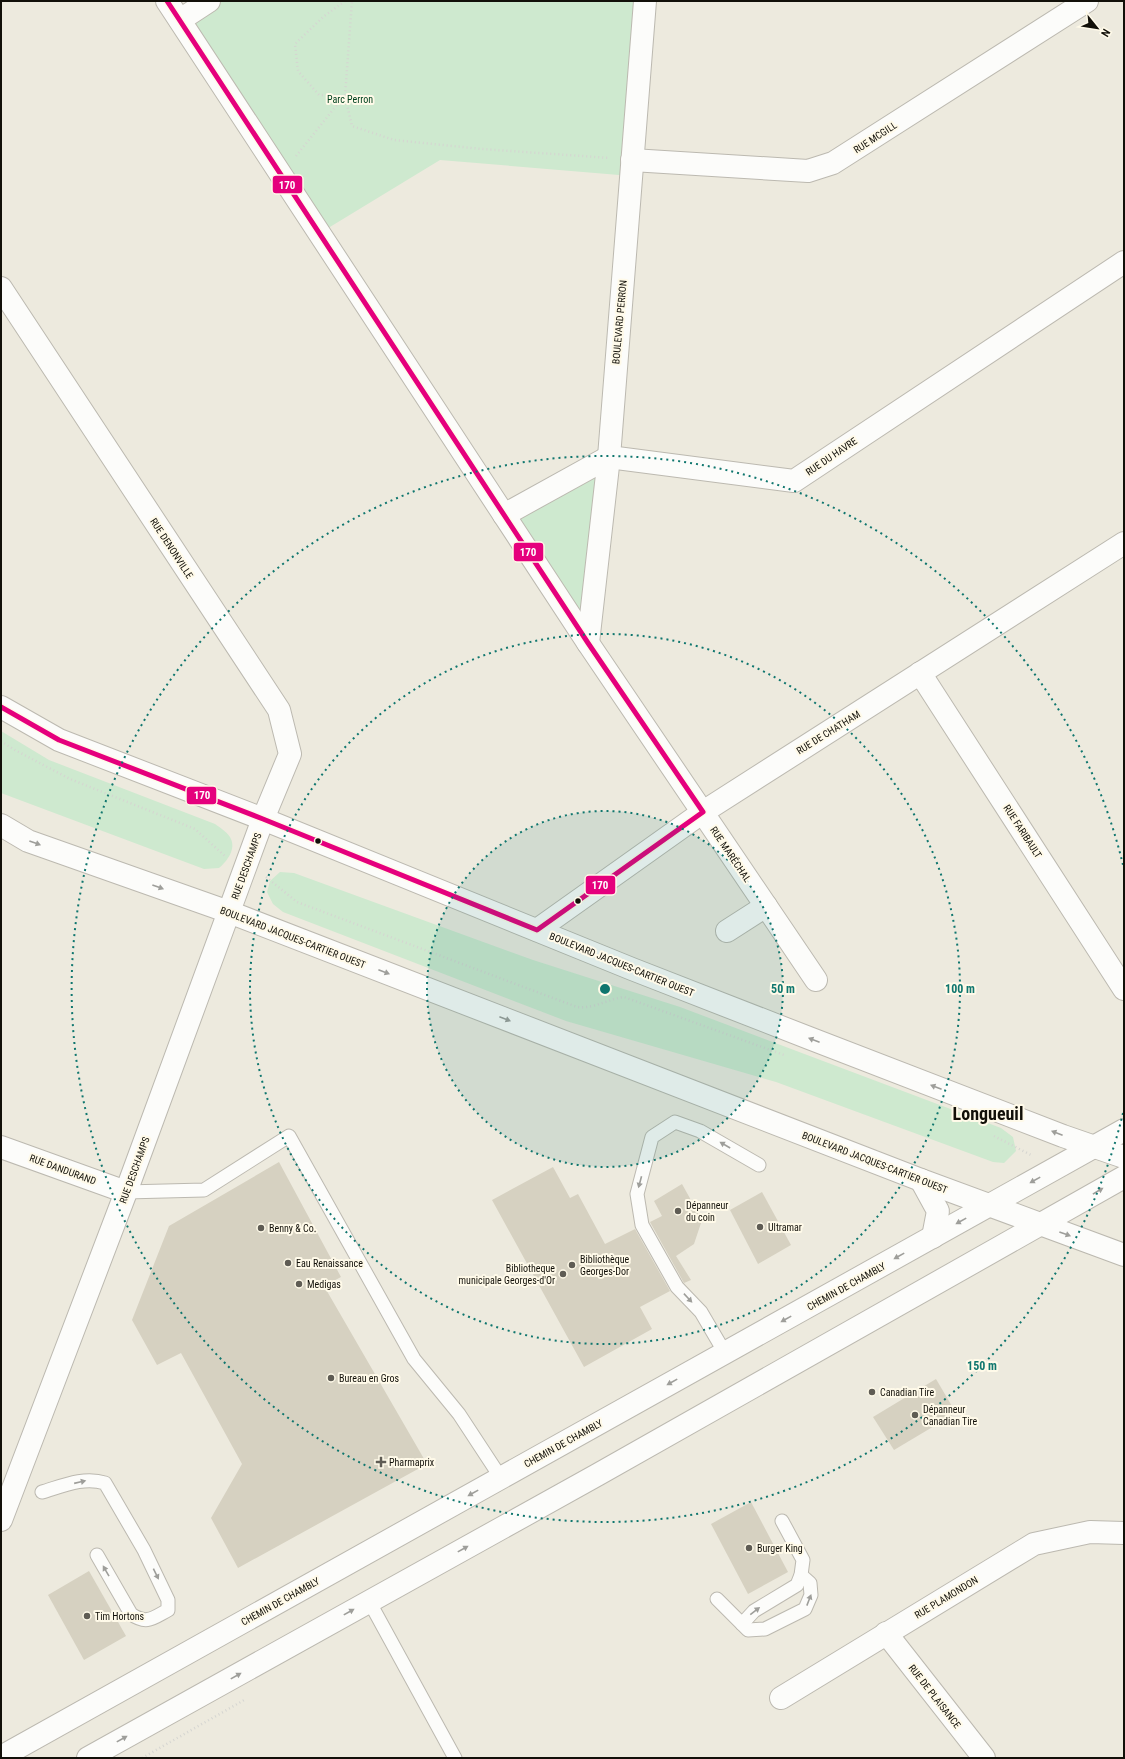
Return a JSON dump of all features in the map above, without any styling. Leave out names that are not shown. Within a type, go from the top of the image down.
[{"type":"street","name":"RUE MARÉCHAL","points":[[167,1],[588,643],[816,980]]},
{"type":"street","points":[[180,20],[209,1]]},
{"type":"street","name":"BOULEVARD PERRON","points":[[588,643],[609,457],[645,1]]},
{"type":"street","name":"RUE MCGILL","points":[[632,160],[808,171],[833,163],[1087,1]]},
{"type":"street","name":"RUE DU HAVRE","points":[[609,457],[794,481],[1124,262]]},
{"type":"street","name":"RUE DENONVILLE","points":[[1,288],[279,710],[290,754],[263,819]]},
{"type":"street","points":[[504,514],[609,457]]},
{"type":"street","name":"RUE DE CHATHAM","points":[[537,930],[703,812],[1124,542]]},
{"type":"street","name":"RUE FARIBAULT","points":[[920,673],[1124,989]]},
{"type":"street","name":"BOULEVARD JACQUES-CARTIER OUEST","points":[[1,706],[59,740],[263,819],[809,1038],[1093,1147],[1124,1157]]},
{"type":"street","name":"RUE DESCHAMPS","points":[[1,1520],[126,1192],[263,819]]},
{"type":"street","name":"BOULEVARD JACQUES-CARTIER OUEST","points":[[1,825],[28,841],[229,912],[921,1180],[1124,1255]]},
{"type":"street","points":[[727,931],[766,906]]},
{"type":"street","name":"CHEMIN DE CHAMBLY","points":[[1,1757],[1124,1130]]},
{"type":"street","name":"RUE DANDURAND","points":[[1,1146],[126,1192]]},
{"type":"street","points":[[88,1758],[597,1475],[1124,1177]]},
{"type":"street","points":[[921,1180],[938,1211],[933,1237]]},
{"type":"street","name":"RUE PLAMONDON","points":[[781,1698],[1034,1544],[1090,1532],[1124,1533]]},
{"type":"street","name":"RUE DE PLAISANCE","points":[[886,1634],[984,1758]]},
{"type":"lane","points":[[725,1353],[701,1312],[677,1287],[642,1225],[637,1194],[652,1137],[675,1122],[700,1131],[759,1165]]},
{"type":"lane","points":[[126,1192],[204,1190],[289,1136],[414,1359],[459,1414],[501,1478]]},
{"type":"lane","points":[[42,1492],[83,1480],[95,1480],[105,1483],[144,1550],[168,1600],[168,1610],[149,1621],[139,1619],[131,1614],[97,1555]]},
{"type":"lane","points":[[742,1624],[754,1611],[797,1585],[801,1575],[803,1560],[782,1521]]},
{"type":"lane","points":[[717,1599],[748,1630],[765,1629],[805,1609],[811,1596],[810,1583],[801,1575]]},
{"type":"lane","points":[[369,1601],[455,1758]]},
{"type":"path","points":[[345,1],[323,17],[295,44],[298,71],[319,95],[345,96]]},
{"type":"path","points":[[352,1],[345,96],[352,126],[394,140],[482,149],[632,160]]},
{"type":"path","points":[[281,175],[345,96]]},
{"type":"path","points":[[1,741],[13,749],[70,779],[195,829],[228,858],[268,878],[297,902],[578,1008],[587,1008],[614,998],[624,997],[790,1058]]},
{"type":"path","points":[[992,1135],[1022,1152],[1059,1166]]},
{"type":"green space","name":"Parc Perron","points":[[209,1],[645,1],[631,176],[440,160],[320,233],[180,20]]},
{"type":"green space","points":[[609,457],[588,643],[504,515]]},
{"type":"green space","points":[[1,731],[49,760],[215,824],[225,831],[232,841],[232,850],[230,854],[219,868],[204,869],[1,793]]},
{"type":"green space","points":[[280,872],[294,873],[533,960],[680,1007],[1001,1128],[1013,1137],[1016,1151],[1004,1163],[993,1162],[776,1082],[566,1021],[283,912],[273,904],[267,892],[270,881]]},
{"type":"building","points":[[279,1162],[341,1277],[324,1286],[427,1464],[238,1568],[211,1518],[242,1464],[181,1353],[157,1365],[132,1320],[169,1226]]},
{"type":"building","name":"Bibliothèque Georges-Dor","points":[[553,1167],[570,1198],[578,1194],[605,1244],[635,1229],[670,1291],[640,1307],[652,1329],[584,1367],[492,1200]]},
{"type":"building","name":"Dépanneur du coin","points":[[682,1184],[702,1220],[694,1244],[676,1256],[691,1280],[684,1283],[650,1222],[662,1216],[654,1201]]},
{"type":"building","name":"Ultramar","points":[[762,1192],[791,1245],[758,1264],[730,1210]]},
{"type":"building","name":"Dépanneur Canadian Tire","points":[[936,1379],[956,1413],[894,1450],[873,1417]]},
{"type":"building","name":"Burger King","points":[[751,1502],[788,1572],[748,1594],[711,1524]]},
{"type":"building","name":"Tim Hortons","points":[[89,1571],[126,1636],[84,1660],[48,1595]]},
{"type":"transit line","name":"170","points":[[1,707],[59,740],[263,819],[537,930],[703,812],[588,643],[167,1]]},
{"type":"place","name":"Dépanneur du coin","points":[[678,1211]]},
{"type":"place","name":"Ultramar","points":[[760,1227]]},
{"type":"place","name":"Benny & Co.","points":[[261,1228]]},
{"type":"place","name":"Eau Renaissance","points":[[288,1263]]},
{"type":"place","name":"Bibliothèque Georges-Dor","points":[[572,1265]]},
{"type":"place","name":"Bibliotheque municipale Georges-d'Or","points":[[563,1274]]},
{"type":"place","name":"Medigas","points":[[299,1284]]},
{"type":"place","name":"Bureau en Gros","points":[[331,1378]]},
{"type":"place","name":"Canadian Tire","points":[[872,1392]]},
{"type":"place","name":"Dépanneur Canadian Tire","points":[[915,1415]]},
{"type":"place","name":"Pharmaprix","points":[[381,1462]]},
{"type":"place","name":"Burger King","points":[[749,1548]]},
{"type":"place","name":"Tim Hortons","points":[[87,1616]]},
{"type":"district","name":"Longueuil","points":[[988,1114]]}]
